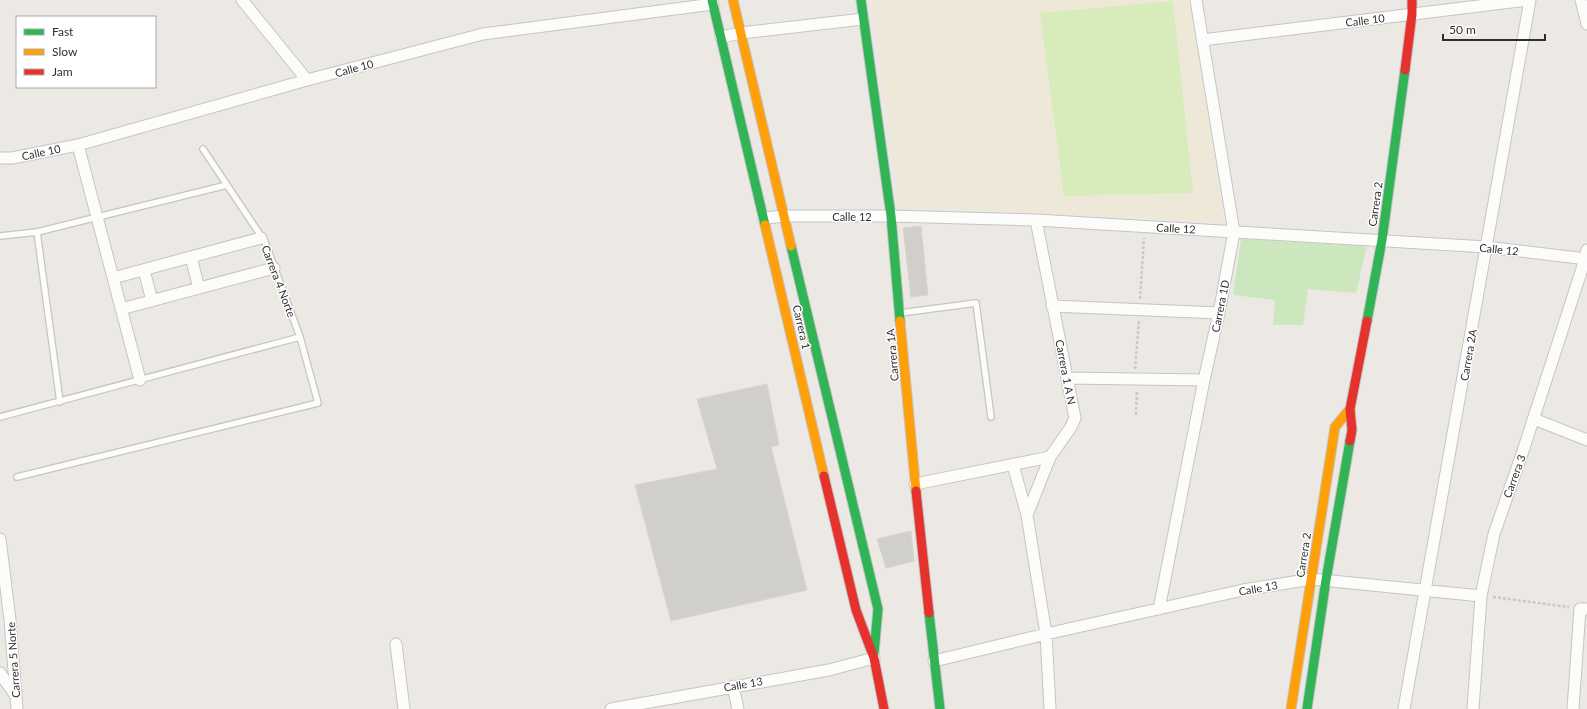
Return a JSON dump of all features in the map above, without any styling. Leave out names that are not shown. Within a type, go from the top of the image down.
[{"type":"street","points":[[242,0],[307,80]]},
{"type":"street","name":"Carrera 1","points":[[733,0],[785,216],[841,500],[856,610],[874,658],[884,709]]},
{"type":"street","name":"Carrera 1A","points":[[861,0],[891,216],[915,484],[940,709]]},
{"type":"street","name":"Carrera 1D","points":[[1159,609],[1234,232],[1196,0]]},
{"type":"street","name":"Carrera 2","points":[[1307,709],[1326,580],[1352,430],[1350,409],[1382,240],[1412,14],[1412,0]]},
{"type":"street","name":"Calle 10","points":[[1202,40],[1504,1],[1528,0]]},
{"type":"street","name":"Carrera 2A","points":[[1404,709],[1487,247],[1528,0]]},
{"type":"street","points":[[1581,0],[1587,24]]},
{"type":"street","name":"Calle 10","points":[[0,158],[12,158],[78,145],[307,80],[483,34],[713,2]]},
{"type":"street","name":"Carrera 1","points":[[713,2],[764,218],[841,500],[878,609],[874,658]]},
{"type":"street","points":[[721,37],[741,33],[863,19]]},
{"type":"street","points":[[78,145],[140,380]]},
{"type":"street","name":"Calle 12","points":[[764,218],[785,216],[891,216],[1036,220],[1382,240],[1487,247],[1586,256]]},
{"type":"street","name":"Carrera 1 A N","points":[[1027,515],[1050,457],[1071,427],[1075,418],[1036,220]]},
{"type":"street","points":[[113,278],[261,238]]},
{"type":"street","name":"Carrera 3","points":[[1473,709],[1481,596],[1494,534],[1534,419],[1586,256]]},
{"type":"street","points":[[191,257],[199,288]]},
{"type":"street","points":[[121,309],[274,268]]},
{"type":"street","points":[[144,270],[152,301]]},
{"type":"street","points":[[1052,306],[1219,313]]},
{"type":"street","points":[[1067,378],[1204,380]]},
{"type":"street","name":"Carrera 2","points":[[1291,709],[1336,427],[1350,409]]},
{"type":"street","points":[[1534,419],[1587,440]]},
{"type":"street","points":[[915,484],[1050,457]]},
{"type":"street","points":[[1013,465],[1027,515],[1046,634],[1050,709]]},
{"type":"street","name":"Carrera 5 Norte","points":[[0,539],[10,620],[17,709]]},
{"type":"street","name":"Calle 13","points":[[934,661],[1046,634],[1243,590],[1312,579],[1481,596]]},
{"type":"street","points":[[1574,709],[1583,609]]},
{"type":"street","points":[[396,644],[404,709]]},
{"type":"street","name":"Calle 13","points":[[611,709],[829,670],[874,658]]},
{"type":"street","points":[[0,673],[16,697]]},
{"type":"street","points":[[733,686],[738,709]]},
{"type":"lane","name":"Carrera 4 Norte","points":[[17,477],[318,403],[300,337],[261,238],[203,149]]},
{"type":"lane","points":[[0,236],[37,232],[227,185]]},
{"type":"lane","points":[[37,232],[60,402]]},
{"type":"lane","points":[[900,313],[976,303],[991,417]]},
{"type":"lane","points":[[0,417],[300,337]]},
{"type":"path","points":[[1136,415],[1138,379]]},
{"type":"path","points":[[1481,596],[1583,609]]},
{"type":"shaded area","points":[[872,0],[1191,0],[1224,222],[898,206]]},
{"type":"green space","points":[[1173,1],[1193,193],[1064,196],[1040,13]]},
{"type":"green space","points":[[1241,239],[1367,246],[1356,293],[1308,289],[1303,325],[1273,325],[1275,300],[1233,295]]},
{"type":"building","points":[[921,226],[928,295],[911,297],[903,228]]},
{"type":"building","points":[[767,384],[779,445],[771,447],[807,590],[671,621],[635,485],[717,469],[697,399]]},
{"type":"building","points":[[911,531],[914,561],[886,568],[877,539]]},
{"type":"traffic: fast","points":[[712,0],[765,225]]},
{"type":"traffic: fast","points":[[861,0],[891,216],[900,321]]},
{"type":"traffic: fast","points":[[1367,321],[1382,240],[1405,70]]},
{"type":"traffic: fast","points":[[791,246],[878,609],[874,653]]},
{"type":"traffic: fast","points":[[1307,709],[1326,580],[1350,441]]},
{"type":"traffic: fast","points":[[929,613],[940,709]]},
{"type":"traffic: slow","points":[[733,0],[791,246]]},
{"type":"traffic: slow","points":[[765,225],[824,476]]},
{"type":"traffic: slow","points":[[900,321],[916,491]]},
{"type":"traffic: slow","points":[[1291,709],[1335,427],[1350,409]]},
{"type":"traffic: jam","points":[[1405,70],[1412,14],[1412,0]]},
{"type":"traffic: jam","points":[[1350,441],[1352,430],[1350,409],[1367,321]]},
{"type":"traffic: jam","points":[[824,476],[856,610],[874,658],[884,709]]},
{"type":"traffic: jam","points":[[916,491],[929,613]]}]
